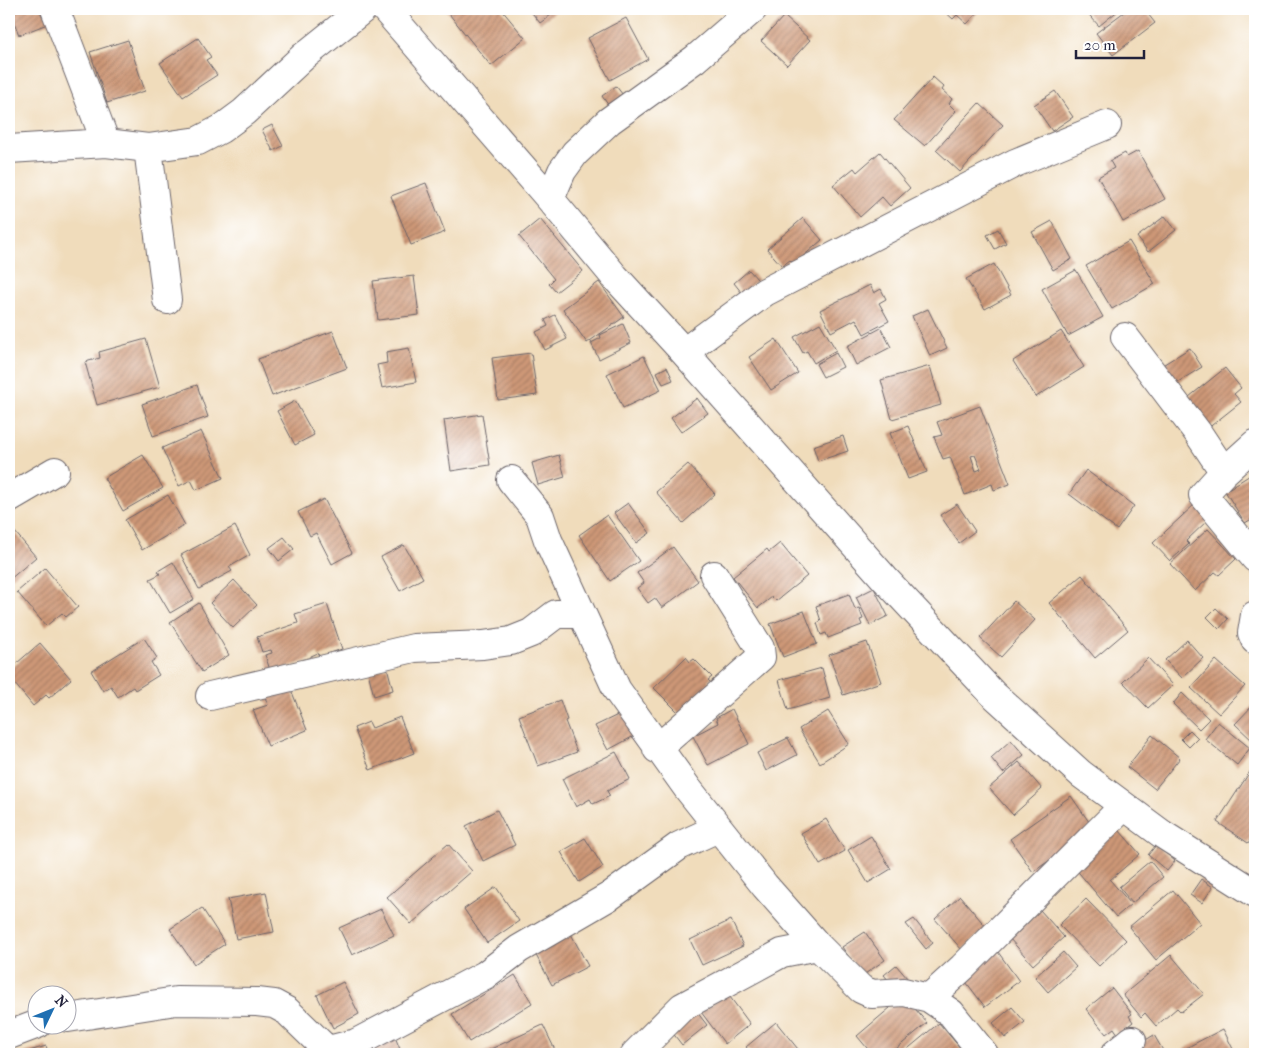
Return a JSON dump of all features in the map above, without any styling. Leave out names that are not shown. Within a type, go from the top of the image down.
[{"type":"street","points":[[55,9],[106,143]]},
{"type":"street","points":[[9,149],[106,143],[148,148],[198,140],[221,129],[244,112],[303,57],[364,9]]},
{"type":"street","points":[[550,198],[562,171],[575,153],[609,121],[695,59],[754,9]]},
{"type":"street","points":[[393,12],[614,277],[684,352],[885,579],[993,694],[1082,774],[1124,806],[1162,834],[1255,892]]},
{"type":"street","points":[[684,352],[765,292],[1015,163],[1107,125]]},
{"type":"street","points":[[148,148],[167,300]]},
{"type":"street","points":[[1125,337],[1224,472]]},
{"type":"street","points":[[1255,444],[1224,472],[1203,496],[1255,558]]},
{"type":"street","points":[[9,498],[54,470]]},
{"type":"street","points":[[511,480],[540,516],[616,690],[657,749],[718,828],[818,946],[861,989],[872,994],[904,992],[929,998],[951,1013],[984,1054]]},
{"type":"street","points":[[657,749],[761,657],[760,648],[714,575]]},
{"type":"street","points":[[210,696],[414,648],[483,646],[510,641],[531,633],[556,614],[582,614]]},
{"type":"street","points":[[1255,615],[1252,633],[1255,640]]},
{"type":"street","points":[[929,998],[963,967],[1124,806]]},
{"type":"street","points":[[78,1016],[176,1001],[257,1002],[274,1004],[287,1011],[324,1047],[332,1049],[356,1043],[484,975],[519,949],[610,896],[680,846],[718,828]]},
{"type":"street","points":[[635,1054],[682,1007],[782,952],[818,946]]},
{"type":"street","points":[[9,1035],[28,1028]]},
{"type":"building","points":[[9,9],[50,9],[55,21],[19,35]]},
{"type":"building","points":[[445,9],[501,9],[525,38],[491,66]]},
{"type":"building","points":[[529,9],[559,9],[540,23]]},
{"type":"building","points":[[942,9],[981,9],[967,24],[957,15],[953,19]]},
{"type":"building","points":[[1084,9],[1120,9],[1099,26]]},
{"type":"building","points":[[1128,9],[1144,9],[1155,23],[1113,55],[1096,33]]},
{"type":"building","points":[[784,16],[810,40],[787,65],[761,41]]},
{"type":"building","points":[[626,18],[648,59],[610,80],[588,38]]},
{"type":"building","points":[[198,38],[211,57],[206,60],[217,75],[183,97],[160,63]]},
{"type":"building","points":[[128,40],[145,91],[107,103],[90,52]]},
{"type":"building","points":[[933,77],[944,87],[942,90],[952,99],[949,104],[956,111],[925,146],[894,120]]},
{"type":"building","points":[[616,86],[626,99],[611,109],[602,96]]},
{"type":"building","points":[[1055,91],[1073,117],[1052,131],[1034,105]]},
{"type":"building","points":[[979,103],[1003,125],[960,172],[936,150]]},
{"type":"building","points":[[272,125],[283,146],[273,151],[262,130]]},
{"type":"building","points":[[1138,151],[1165,199],[1123,222],[1098,177],[1114,168],[1110,161],[1125,153],[1127,157]]},
{"type":"building","points":[[880,152],[910,188],[890,206],[882,197],[860,217],[833,185],[854,168],[857,172]]},
{"type":"building","points":[[426,183],[445,232],[411,245],[391,196]]},
{"type":"building","points":[[1165,216],[1176,230],[1148,252],[1137,237]]},
{"type":"building","points":[[803,218],[822,240],[794,264],[790,260],[782,266],[767,249]]},
{"type":"building","points":[[540,219],[583,271],[556,292],[549,284],[554,279],[519,236]]},
{"type":"building","points":[[1052,221],[1072,259],[1053,270],[1032,232]]},
{"type":"building","points":[[998,229],[1006,243],[995,249],[987,235]]},
{"type":"building","points":[[1129,241],[1155,284],[1112,309],[1086,266]]},
{"type":"building","points":[[994,264],[1011,295],[985,309],[966,279]]},
{"type":"building","points":[[749,270],[758,280],[742,293],[734,283]]},
{"type":"building","points":[[1076,270],[1103,317],[1068,336],[1042,289]]},
{"type":"building","points":[[414,276],[419,315],[378,320],[373,281]]},
{"type":"building","points":[[599,282],[624,317],[587,343],[563,309]]},
{"type":"building","points":[[870,285],[874,293],[881,289],[886,299],[879,303],[889,321],[864,334],[856,319],[831,332],[820,310]]},
{"type":"building","points":[[928,309],[947,348],[930,356],[912,316]]},
{"type":"building","points":[[555,315],[567,339],[545,350],[536,332],[548,326],[545,320]]},
{"type":"building","points":[[820,323],[836,350],[814,363],[807,351],[803,353],[794,337]]},
{"type":"building","points":[[623,324],[631,343],[599,359],[591,343],[601,338],[600,335]]},
{"type":"building","points":[[881,328],[891,347],[856,365],[847,346]]},
{"type":"building","points":[[333,331],[347,368],[272,396],[258,359]]},
{"type":"building","points":[[1061,331],[1084,367],[1036,397],[1013,361]]},
{"type":"building","points":[[146,339],[160,387],[97,405],[85,362],[100,358],[99,352]]},
{"type":"building","points":[[776,339],[798,373],[771,390],[749,357]]},
{"type":"building","points":[[409,348],[416,382],[382,388],[377,365],[387,363],[386,352]]},
{"type":"building","points":[[1190,348],[1202,367],[1173,385],[1161,366]]},
{"type":"building","points":[[531,353],[537,395],[498,400],[492,358]]},
{"type":"building","points":[[836,353],[843,367],[823,377],[816,364]]},
{"type":"building","points":[[644,356],[661,390],[623,408],[607,374]]},
{"type":"building","points":[[930,366],[941,405],[892,419],[881,380]]},
{"type":"building","points":[[667,367],[673,380],[663,384],[657,372]]},
{"type":"building","points":[[1225,368],[1241,388],[1234,394],[1241,402],[1207,429],[1184,401]]},
{"type":"building","points":[[197,385],[208,417],[153,436],[142,404]]},
{"type":"building","points":[[697,398],[708,413],[681,432],[671,418]]},
{"type":"building","points":[[295,401],[314,435],[295,445],[277,411]]},
{"type":"building","points":[[980,406],[1010,484],[994,490],[992,484],[965,495],[950,457],[943,459],[934,437],[942,435],[937,422]],"holes":[[[975,455],[981,469],[976,471],[971,456]]]},
{"type":"building","points":[[482,414],[490,465],[451,471],[444,420]]},
{"type":"building","points":[[908,426],[927,472],[908,479],[890,433]]},
{"type":"building","points":[[201,431],[223,478],[196,490],[191,480],[179,486],[162,448]]},
{"type":"building","points":[[843,436],[848,451],[818,461],[813,446]]},
{"type":"building","points":[[143,455],[163,488],[123,511],[104,478]]},
{"type":"building","points":[[559,455],[565,477],[538,485],[532,463]]},
{"type":"building","points":[[688,464],[715,494],[683,523],[656,492]]},
{"type":"building","points":[[1086,470],[1134,506],[1117,530],[1069,494]]},
{"type":"building","points":[[1255,472],[1255,517],[1245,523],[1225,491]]},
{"type":"building","points":[[168,495],[185,525],[142,550],[125,520]]},
{"type":"building","points":[[324,499],[352,553],[332,564],[316,533],[310,536],[298,512]]},
{"type":"building","points":[[628,503],[650,533],[636,543],[614,513]]},
{"type":"building","points":[[957,504],[975,531],[959,543],[940,515]]},
{"type":"building","points":[[1195,504],[1209,519],[1186,541],[1189,544],[1170,561],[1153,543]]},
{"type":"building","points":[[607,515],[639,561],[610,581],[579,535]]},
{"type":"building","points":[[9,525],[36,557],[9,580]]},
{"type":"building","points":[[235,526],[250,555],[229,567],[232,571],[199,589],[181,555]]},
{"type":"building","points":[[1208,529],[1236,559],[1219,575],[1215,572],[1195,591],[1170,564]]},
{"type":"building","points":[[284,537],[294,549],[279,561],[269,548]]},
{"type":"building","points":[[780,543],[807,576],[776,601],[772,597],[758,608],[733,577],[767,549],[769,552]]},
{"type":"building","points":[[404,545],[423,578],[400,591],[381,557]]},
{"type":"building","points":[[673,547],[698,581],[662,608],[655,598],[648,603],[637,588],[644,583],[637,573]]},
{"type":"building","points":[[173,562],[194,599],[170,613],[150,579],[160,574],[158,571]]},
{"type":"building","points":[[45,568],[78,607],[66,617],[62,613],[46,626],[17,592]]},
{"type":"building","points":[[1082,575],[1128,630],[1095,658],[1049,603]]},
{"type":"building","points":[[234,580],[257,605],[233,628],[210,603]]},
{"type":"building","points":[[874,588],[888,616],[870,625],[856,597]]},
{"type":"building","points":[[849,594],[855,609],[859,608],[863,619],[860,620],[862,625],[828,638],[826,633],[821,635],[817,623],[821,621],[816,606]]},
{"type":"building","points":[[1014,601],[1035,620],[1001,657],[980,638]]},
{"type":"building","points":[[199,603],[229,655],[202,672],[170,622]]},
{"type":"building","points":[[327,604],[342,649],[319,657],[318,653],[311,656],[311,659],[271,673],[265,655],[272,653],[271,650],[262,652],[257,637],[298,623],[295,614]]},
{"type":"building","points":[[1216,608],[1228,619],[1219,629],[1207,617]]},
{"type":"building","points":[[804,611],[817,644],[783,657],[770,624]]},
{"type":"building","points":[[144,638],[157,658],[151,662],[159,675],[135,690],[133,687],[118,697],[111,686],[103,691],[91,671]]},
{"type":"building","points":[[1187,640],[1203,658],[1182,678],[1165,660]]},
{"type":"building","points":[[867,642],[881,682],[843,695],[829,655]]},
{"type":"building","points":[[40,643],[71,679],[49,698],[46,695],[33,706],[9,677],[9,670]]},
{"type":"building","points":[[686,657],[690,662],[694,659],[712,677],[708,680],[714,686],[683,717],[654,688]]},
{"type":"building","points":[[1148,658],[1173,685],[1148,708],[1123,682]]},
{"type":"building","points":[[1216,660],[1245,686],[1219,714],[1191,688]]},
{"type":"building","points":[[387,667],[393,690],[374,696],[368,672]]},
{"type":"building","points":[[822,668],[830,698],[788,710],[779,680]]},
{"type":"building","points":[[290,687],[307,730],[268,746],[253,710],[268,705],[265,697]]},
{"type":"building","points":[[1182,693],[1209,719],[1199,729],[1173,704]]},
{"type":"building","points":[[560,700],[567,720],[565,721],[577,752],[538,766],[519,716]]},
{"type":"building","points":[[1255,703],[1255,741],[1254,742],[1235,724]]},
{"type":"building","points":[[732,709],[749,744],[708,765],[693,736],[718,723],[716,718]]},
{"type":"building","points":[[828,711],[849,744],[820,763],[799,729]]},
{"type":"building","points":[[624,712],[636,735],[608,750],[595,726]]},
{"type":"building","points":[[400,717],[414,753],[370,770],[354,728],[369,722],[372,728]]},
{"type":"building","points":[[1218,722],[1250,748],[1237,765],[1205,739]]},
{"type":"building","points":[[1190,730],[1198,738],[1189,747],[1181,739]]},
{"type":"building","points":[[1152,735],[1180,758],[1155,789],[1127,767]]},
{"type":"building","points":[[788,738],[797,755],[766,771],[757,753]]},
{"type":"building","points":[[1011,740],[1024,755],[1003,773],[991,758]]},
{"type":"building","points":[[616,752],[630,779],[607,791],[610,796],[593,804],[590,799],[576,807],[562,779]]},
{"type":"building","points":[[1019,762],[1042,789],[1013,815],[989,788]]},
{"type":"building","points":[[1255,764],[1255,832],[1248,843],[1217,822]]},
{"type":"building","points":[[1071,796],[1094,829],[1033,872],[1010,839]]},
{"type":"building","points":[[497,810],[515,845],[483,861],[466,826]]},
{"type":"building","points":[[826,819],[845,851],[820,865],[801,833]]},
{"type":"building","points":[[1119,830],[1140,854],[1110,880],[1131,904],[1116,917],[1074,867]]},
{"type":"building","points":[[871,836],[891,869],[868,883],[848,850]]},
{"type":"building","points":[[585,838],[603,867],[579,882],[561,852]]},
{"type":"building","points":[[448,844],[472,871],[411,924],[387,897]]},
{"type":"building","points":[[1156,845],[1175,861],[1167,871],[1148,855]]},
{"type":"building","points":[[1150,861],[1163,877],[1132,903],[1119,887]]},
{"type":"building","points":[[1201,879],[1213,887],[1202,903],[1190,895]]},
{"type":"building","points":[[496,887],[519,921],[487,943],[464,909]]},
{"type":"building","points":[[1173,890],[1200,923],[1156,960],[1129,927]]},
{"type":"building","points":[[266,892],[274,932],[236,939],[228,899]]},
{"type":"building","points":[[960,896],[987,928],[962,950],[935,919]]},
{"type":"building","points":[[1086,899],[1126,940],[1099,966],[1059,925]]},
{"type":"building","points":[[202,908],[225,944],[194,964],[170,929]]},
{"type":"building","points":[[381,909],[394,935],[352,955],[339,928]]},
{"type":"building","points":[[1040,910],[1064,937],[1033,965],[1009,938]]},
{"type":"building","points":[[914,919],[933,943],[926,949],[906,924]]},
{"type":"building","points":[[731,920],[743,946],[702,965],[690,940]]},
{"type":"building","points":[[570,932],[588,966],[552,985],[531,946]]},
{"type":"building","points":[[865,932],[885,960],[862,976],[842,947]]},
{"type":"building","points":[[998,952],[1019,981],[985,1007],[963,978]]},
{"type":"building","points":[[1063,952],[1076,967],[1048,992],[1035,977]]},
{"type":"building","points":[[1171,955],[1204,994],[1181,1012],[1177,1008],[1156,1026],[1145,1013],[1141,1017],[1123,995]]},
{"type":"building","points":[[896,965],[908,979],[896,989],[884,975]]},
{"type":"building","points":[[515,975],[532,1003],[469,1042],[452,1014]]},
{"type":"building","points":[[343,982],[359,1014],[333,1028],[317,995]]},
{"type":"building","points":[[1112,988],[1132,1014],[1129,1016],[1133,1022],[1118,1034],[1114,1028],[1106,1034],[1086,1009]]},
{"type":"building","points":[[727,993],[750,1024],[725,1044],[701,1012]]},
{"type":"building","points":[[904,996],[927,1023],[890,1054],[872,1054],[857,1036]]},
{"type":"building","points":[[693,1007],[707,1025],[682,1045],[668,1027]]},
{"type":"building","points":[[1012,1007],[1025,1022],[1005,1038],[993,1023]]},
{"type":"building","points":[[776,1022],[802,1054],[752,1054],[746,1047]]},
{"type":"building","points":[[939,1023],[962,1050],[958,1054],[906,1054],[904,1052]]},
{"type":"building","points":[[543,1025],[557,1054],[480,1054]]},
{"type":"building","points":[[1223,1029],[1235,1053],[1179,1054],[1178,1052]]},
{"type":"building","points":[[1154,1035],[1165,1054],[1131,1054],[1129,1050]]},
{"type":"building","points":[[395,1037],[402,1054],[363,1054]]},
{"type":"building","points":[[46,1046],[49,1054],[20,1054]]}]
